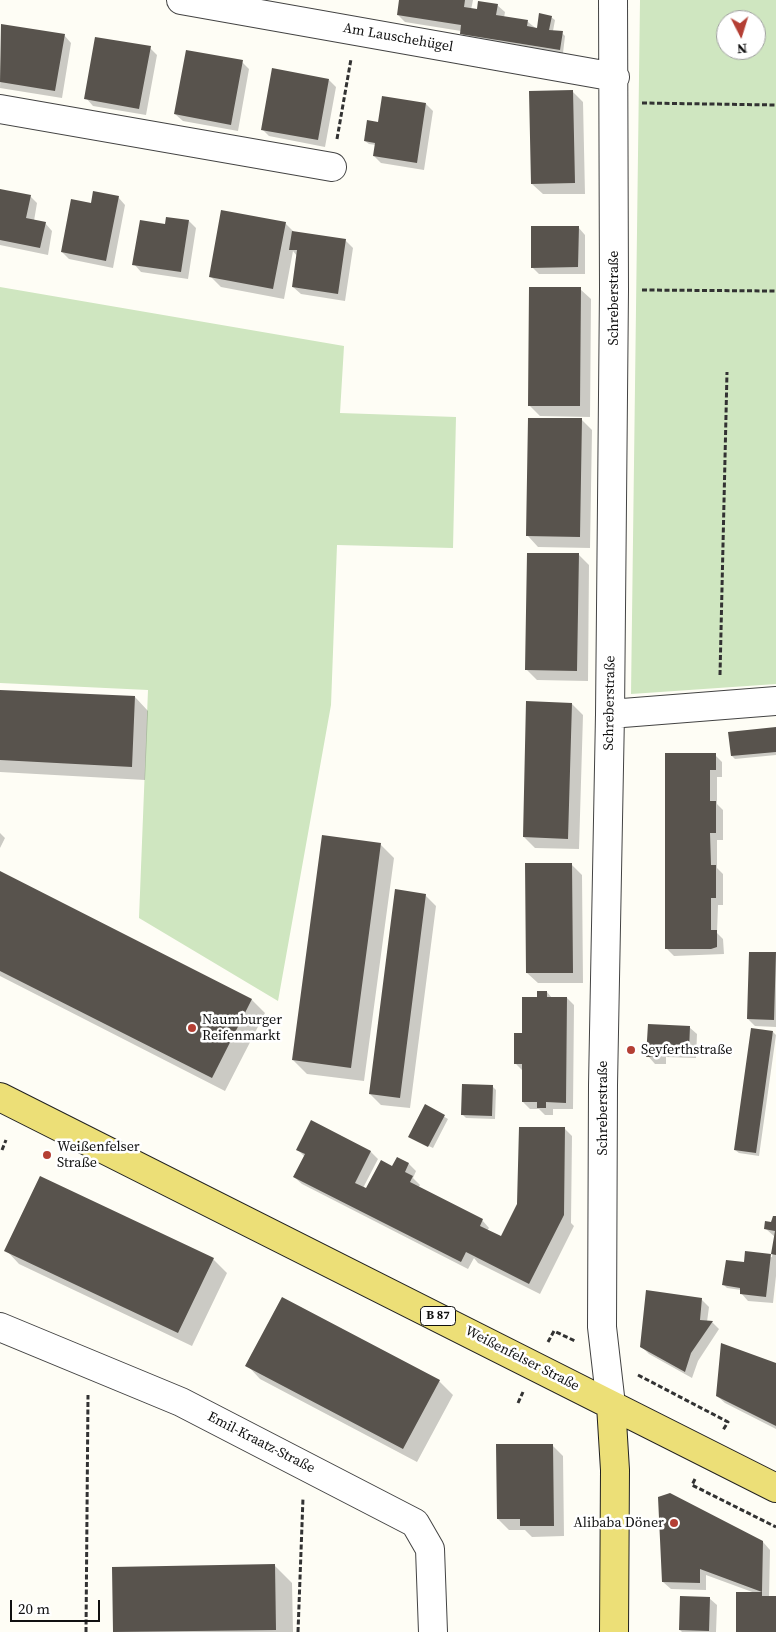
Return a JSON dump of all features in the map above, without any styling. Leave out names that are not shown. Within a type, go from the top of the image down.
[{"type":"main road","name":"Weißenfelser Straße","points":[[0,1097],[776,1488]]},
{"type":"main road","points":[[611,1405],[615,1470],[614,1632]]},
{"type":"street","name":"Am Lauschehügel","points":[[181,0],[356,31],[614,89]]},
{"type":"street","name":"Schreberstraße","points":[[611,1405],[602,1327],[603,1095],[610,714],[614,289],[613,0]]},
{"type":"street","points":[[0,109],[332,167]]},
{"type":"street","points":[[610,714],[776,701]]},
{"type":"street","name":"Emil-Kraatz-Straße","points":[[0,1327],[181,1402],[415,1524],[430,1549],[433,1632]]},
{"type":"path","points":[[332,167],[356,31]]},
{"type":"path","points":[[614,89],[776,104]]},
{"type":"path","points":[[614,289],[776,291]]},
{"type":"path","points":[[715,706],[719,688],[727,372]]},
{"type":"path","points":[[2,1150],[6,1140]]},
{"type":"path","points":[[554,1331],[728,1422]]},
{"type":"path","points":[[86,1632],[88,1363]]},
{"type":"path","points":[[298,1632],[304,1465]]},
{"type":"path","points":[[692,1485],[776,1527]]},
{"type":"green space","points":[[640,0],[776,0],[776,684],[631,694]]},
{"type":"green space","points":[[0,287],[344,346],[340,413],[456,417],[453,548],[337,545],[331,705],[278,1001],[139,918],[148,690],[0,683]]},
{"type":"building","points":[[399,0],[465,0],[464,7],[477,9],[478,1],[498,4],[496,15],[528,20],[527,26],[537,28],[539,13],[552,16],[549,30],[563,31],[560,50],[460,34],[461,25],[397,15]]},
{"type":"building","points":[[1,24],[65,34],[55,91],[0,82]]},
{"type":"building","points":[[95,37],[151,46],[139,109],[84,99]]},
{"type":"building","points":[[186,50],[243,60],[231,125],[174,114]]},
{"type":"building","points":[[272,68],[329,79],[318,140],[261,130]]},
{"type":"building","points":[[573,90],[575,183],[531,184],[529,91]]},
{"type":"building","points":[[382,96],[426,103],[417,163],[373,156],[375,143],[364,141],[367,120],[378,122]]},
{"type":"building","points":[[0,189],[31,195],[26,218],[46,222],[40,248],[0,240]]},
{"type":"building","points":[[93,191],[119,196],[106,261],[61,252],[71,199],[91,203]]},
{"type":"building","points":[[221,210],[286,222],[273,289],[209,277]]},
{"type":"building","points":[[166,217],[189,220],[181,272],[132,265],[140,220],[165,224]]},
{"type":"building","points":[[531,226],[579,226],[578,267],[531,268]]},
{"type":"building","points":[[292,231],[346,239],[338,294],[292,287],[297,250],[289,250]]},
{"type":"building","points":[[529,287],[581,287],[580,406],[528,406]]},
{"type":"building","points":[[528,418],[582,418],[580,537],[526,536]]},
{"type":"building","points":[[527,553],[579,553],[577,671],[525,670]]},
{"type":"building","points":[[0,690],[135,696],[132,767],[0,760]]},
{"type":"building","points":[[526,701],[572,703],[568,839],[523,837]]},
{"type":"building","points":[[776,727],[776,752],[731,756],[728,732]]},
{"type":"building","points":[[665,753],[716,753],[716,770],[710,770],[710,801],[716,801],[716,833],[710,833],[711,865],[716,865],[716,898],[711,898],[711,930],[717,930],[717,947],[711,949],[665,949]]},
{"type":"building","points":[[322,835],[381,843],[351,1068],[292,1060]]},
{"type":"building","points":[[525,863],[572,863],[573,973],[526,973]]},
{"type":"building","points":[[0,871],[252,999],[212,1078],[0,971]]},
{"type":"building","points":[[395,889],[426,894],[400,1098],[369,1094]]},
{"type":"building","points":[[749,952],[776,952],[774,1020],[747,1019]]},
{"type":"building","points":[[537,991],[547,991],[547,997],[567,997],[566,1103],[546,1102],[546,1108],[537,1108],[537,1102],[522,1102],[522,1064],[514,1064],[514,1033],[522,1033],[522,997],[537,997]]},
{"type":"building","points":[[648,1024],[690,1026],[689,1051],[659,1050],[659,1057],[646,1057]]},
{"type":"building","points":[[751,1028],[773,1031],[756,1153],[734,1150]]},
{"type":"building","points":[[462,1084],[493,1085],[492,1116],[461,1115]]},
{"type":"building","points":[[425,1104],[445,1115],[428,1147],[408,1137]]},
{"type":"building","points":[[311,1120],[371,1151],[355,1183],[366,1188],[381,1160],[392,1166],[397,1157],[409,1163],[405,1172],[413,1176],[410,1182],[483,1219],[480,1226],[501,1236],[517,1204],[519,1127],[565,1127],[564,1215],[529,1284],[466,1252],[461,1262],[293,1177],[305,1154],[296,1150]]},
{"type":"building","points":[[40,1176],[214,1258],[178,1333],[4,1251]]},
{"type":"building","points":[[773,1216],[776,1216],[776,1255],[771,1254],[775,1231],[764,1229],[765,1221],[771,1222]]},
{"type":"building","points":[[745,1251],[771,1254],[766,1297],[740,1294],[740,1288],[722,1285],[726,1260],[744,1262]]},
{"type":"building","points":[[646,1290],[702,1298],[700,1320],[713,1321],[691,1353],[685,1372],[640,1347]]},
{"type":"building","points":[[282,1297],[440,1380],[403,1449],[245,1366]]},
{"type":"building","points":[[721,1343],[776,1363],[776,1426],[716,1396]]},
{"type":"building","points":[[496,1444],[553,1444],[554,1526],[520,1526],[520,1519],[497,1519]]},
{"type":"building","points":[[670,1493],[763,1541],[762,1592],[700,1569],[700,1583],[662,1582],[658,1497]]},
{"type":"building","points":[[275,1564],[276,1630],[113,1632],[112,1567]]},
{"type":"building","points":[[736,1592],[762,1592],[762,1596],[776,1596],[776,1632],[736,1632]]},
{"type":"building","points":[[680,1596],[710,1597],[709,1631],[679,1630]]},
{"type":"place","name":"Naumburger Reifenmarkt","points":[[192,1028]]},
{"type":"place","name":"Seyferthstraße","points":[[631,1050]]},
{"type":"place","name":"Weißenfelser Straße","points":[[47,1155]]},
{"type":"place","name":"Alibaba Döner","points":[[674,1523]]}]
